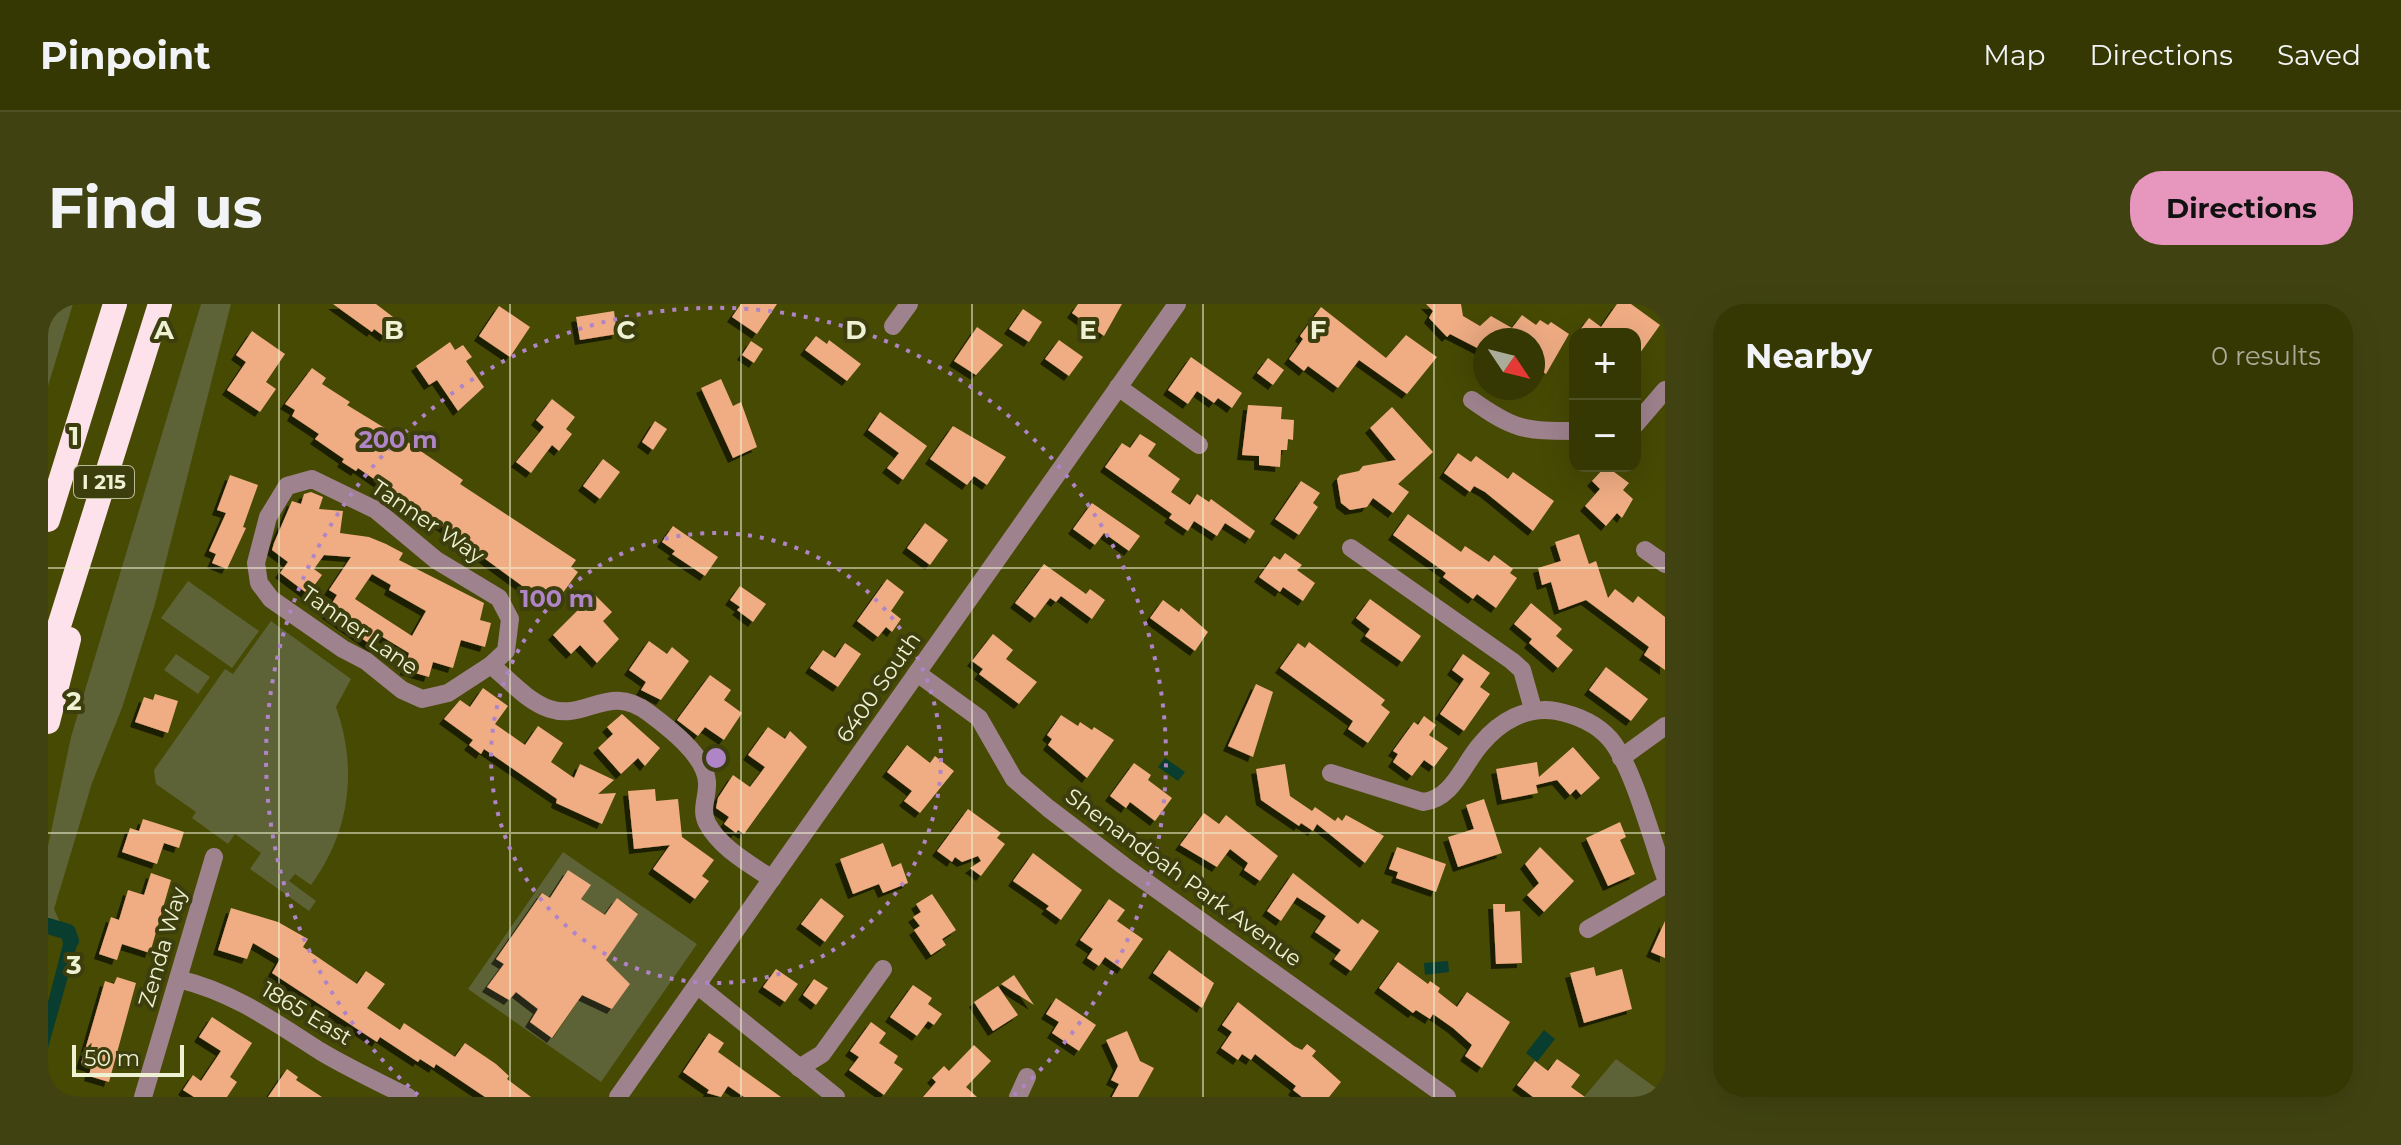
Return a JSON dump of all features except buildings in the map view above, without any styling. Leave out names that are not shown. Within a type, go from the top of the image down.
[{"type":"highway","points":[[48,464],[112,304]]},
{"type":"highway","name":"I 215","points":[[48,520],[112,304]]},
{"type":"highway","name":"I 215","points":[[48,661],[160,304]]},
{"type":"highway","points":[[48,722],[131,396]]},
{"type":"street","points":[[893,326],[909,304]]},
{"type":"street","name":"6400 South","points":[[618,1097],[1177,304]]},
{"type":"street","points":[[1118,387],[1199,445]]},
{"type":"street","points":[[1641,419],[1665,390]]},
{"type":"street","points":[[1472,400],[1509,426],[1569,431]]},
{"type":"street","name":"Tanner Way","points":[[301,480],[322,481],[371,507],[436,560],[499,598],[506,607],[510,627],[506,651],[491,665]]},
{"type":"street","name":"Tanner Lane","points":[[301,480],[287,486],[277,498],[256,563],[259,583],[271,599],[414,697],[439,698],[491,665]]},
{"type":"street","points":[[1351,548],[1512,661],[1522,670],[1533,709]]},
{"type":"street","points":[[1645,550],[1665,564]]},
{"type":"street","points":[[491,665],[532,699],[551,710],[565,711],[612,699],[628,701],[647,711],[701,763],[707,782],[703,810],[713,832],[739,857],[772,879]]},
{"type":"street","name":"Shenandoah Park Avenue","points":[[917,673],[979,718],[1014,779],[1048,808],[1447,1097]]},
{"type":"street","points":[[1331,773],[1423,802],[1434,801],[1453,784],[1494,731],[1533,709],[1572,715],[1587,721],[1612,741],[1665,876]]},
{"type":"street","points":[[1621,758],[1665,726]]},
{"type":"street","name":"Zenda Way","points":[[143,1097],[214,857]]},
{"type":"street","points":[[1588,929],[1665,885]]},
{"type":"street","points":[[799,1068],[822,1054],[883,969]]},
{"type":"street","name":"1865 East","points":[[178,979],[206,986],[255,1007],[321,1051],[408,1097]]},
{"type":"street","points":[[697,985],[836,1097]]},
{"type":"street","points":[[1018,1097],[1027,1077]]},
{"type":"green space","points":[[51,304],[73,304],[48,386],[48,314]]},
{"type":"green space","points":[[201,304],[231,304],[155,604],[122,708],[92,783],[54,909],[62,927],[48,923],[48,846],[71,737]]},
{"type":"green space","points":[[188,581],[259,631],[232,668],[161,618]]},
{"type":"green space","points":[[271,621],[351,679],[336,707],[347,754],[348,777],[342,822],[324,865],[311,885],[295,874],[289,881],[316,901],[309,911],[250,869],[261,853],[235,834],[228,844],[192,818],[196,812],[156,784],[154,770],[225,669],[233,674]]},
{"type":"green space","points":[[176,654],[210,677],[198,694],[164,670]]},
{"type":"green space","points":[[563,852],[697,944],[601,1082],[468,989]],"holes":[[[568,870],[590,885],[581,899],[605,915],[617,898],[638,913],[606,960],[630,984],[612,1009],[582,995],[553,1038],[530,1022],[538,1009],[516,992],[508,1000],[487,987],[504,964],[496,958],[541,893],[550,898]]]},
{"type":"green space","points":[[1616,1059],[1656,1088],[1661,1097],[1584,1097]]},
{"type":"water","points":[[1165,758],[1185,772],[1178,781],[1158,767]]},
{"type":"water","points":[[59,922],[73,928],[77,945],[48,1048],[48,1002],[63,944],[62,936],[53,933]]},
{"type":"water","points":[[1448,961],[1449,972],[1425,975],[1424,963]]},
{"type":"water","points":[[1544,1030],[1555,1039],[1537,1062],[1526,1053]]},
{"type":"waterway","points":[[48,926],[68,932],[71,941]]}]
